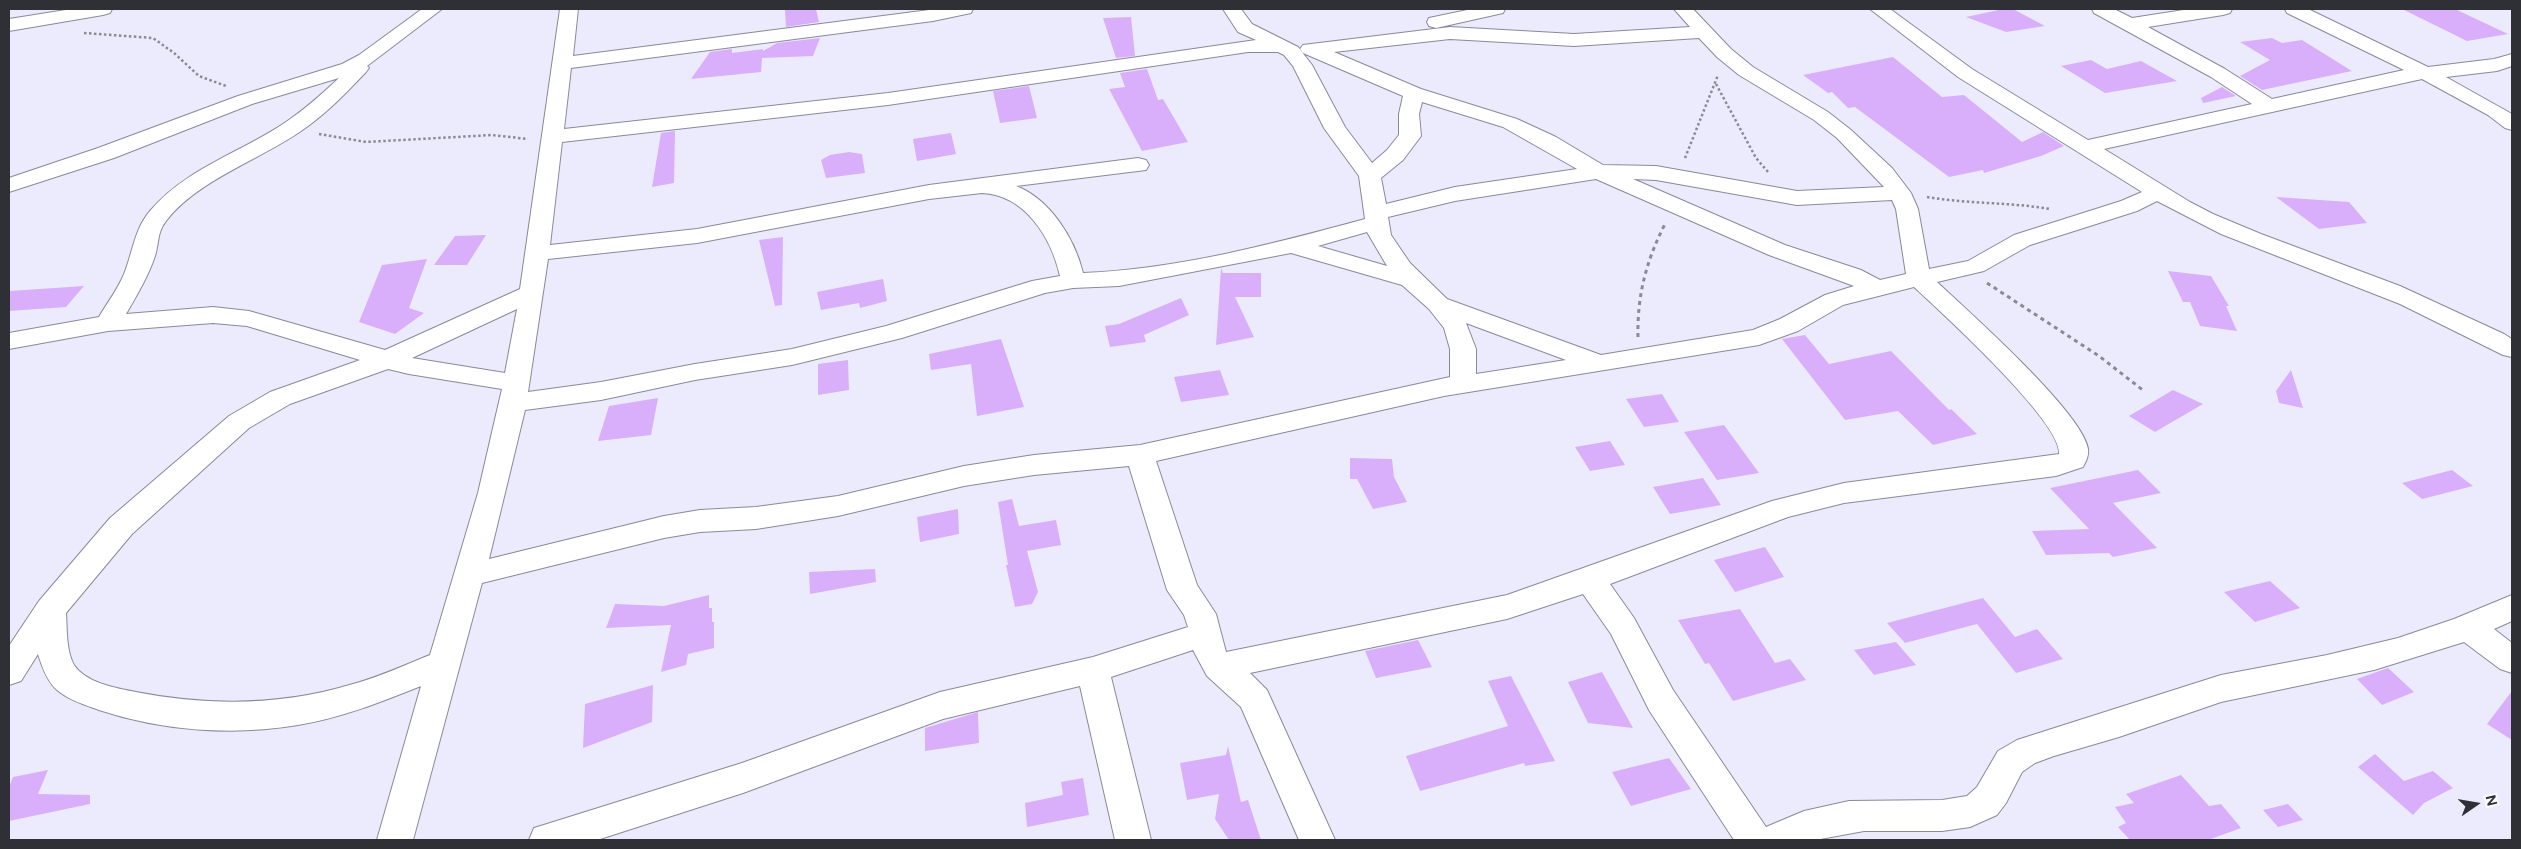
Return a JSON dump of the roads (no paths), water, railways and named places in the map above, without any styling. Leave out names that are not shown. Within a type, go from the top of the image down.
[{"type":"street","points":[[9,24],[103,9]]},
{"type":"street","points":[[108,323],[135,277],[144,254],[148,233],[157,217],[174,199],[233,160],[295,126],[328,100],[366,59],[433,9]]},
{"type":"street","points":[[395,840],[492,493],[515,393],[532,293],[550,140],[569,9]]},
{"type":"street","points":[[562,63],[933,15],[964,9]]},
{"type":"street","points":[[1232,9],[1245,28],[1414,93],[1510,124],[1548,142],[1598,172],[1777,250],[1852,276],[1875,287]]},
{"type":"street","points":[[1372,41],[1406,29],[1496,9]]},
{"type":"street","points":[[1219,666],[1507,607],[1590,579],[1782,508],[1844,493],[2056,466],[2073,460],[2074,449],[2070,438],[2047,406],[1993,349],[1919,278],[1909,217],[1900,193],[1884,173],[1836,128],[1801,104],[1746,71],[1702,32],[1683,9]]},
{"type":"street","points":[[1879,9],[1965,73],[2157,193],[2214,224],[2403,297],[2460,321],[2512,349]]},
{"type":"street","points":[[2101,9],[2218,73],[2269,106]]},
{"type":"street","points":[[2130,24],[2223,9]]},
{"type":"street","points":[[2294,9],[2424,72],[2495,112],[2512,124]]},
{"type":"street","points":[[550,140],[888,99],[1248,46],[1294,48],[1450,33],[1574,40],[1702,32]]},
{"type":"street","points":[[1294,48],[1335,128],[1370,176],[1379,235],[1392,257],[1411,280],[1438,304],[1456,327],[1464,357],[1463,384]]},
{"type":"street","points":[[9,185],[106,153],[245,100],[326,76],[366,59]]},
{"type":"street","points":[[2085,147],[2424,72],[2496,64],[2512,60]]},
{"type":"street","points":[[1370,176],[1395,155],[1410,136],[1408,114],[1414,93]]},
{"type":"street","points":[[537,253],[674,240],[910,195],[1138,165]]},
{"type":"street","points":[[9,341],[108,323],[213,315],[249,319],[354,350],[384,361],[515,393],[600,392],[694,372],[792,357],[893,332],[1041,286],[1119,279],[1211,263],[1291,246],[1455,194],[1598,172],[1642,172],[1797,198],[1900,193]]},
{"type":"street","points":[[978,185],[1002,188],[1038,211],[1054,230],[1070,267],[1073,282]]},
{"type":"street","points":[[469,575],[664,527],[700,521],[756,518],[838,506],[937,482],[1034,464],[1140,455],[1463,384],[1639,357],[1759,336],[1789,325],[1834,300],[1875,287],[1976,266],[2008,246],[2022,240],[2129,206],[2157,193]]},
{"type":"street","points":[[1291,246],[1411,280]]},
{"type":"street","points":[[9,672],[50,610],[121,526],[174,477],[239,422],[280,398],[384,361],[532,293]]},
{"type":"street","points":[[1438,304],[1598,363]]},
{"type":"street","points":[[1140,455],[1183,590],[1196,607],[1203,622],[1210,653],[1219,666],[1239,681],[1255,700],[1317,840]]},
{"type":"street","points":[[1590,579],[1623,627],[1661,700],[1754,840]]},
{"type":"street","points":[[1776,840],[1804,826],[1851,817],[1894,815],[1951,816],[1973,811],[1986,804],[1993,795],[2009,762],[2030,749],[2132,719],[2199,694],[2402,650],[2512,607]]},
{"type":"street","points":[[50,610],[52,646],[64,676],[85,690],[120,702],[166,713],[210,718],[246,717],[310,710],[354,698],[445,663]]},
{"type":"street","points":[[2466,626],[2512,660]]},
{"type":"street","points":[[547,840],[743,778],[940,706],[1093,670],[1205,634]]},
{"type":"street","points":[[1093,670],[1133,840]]}]
